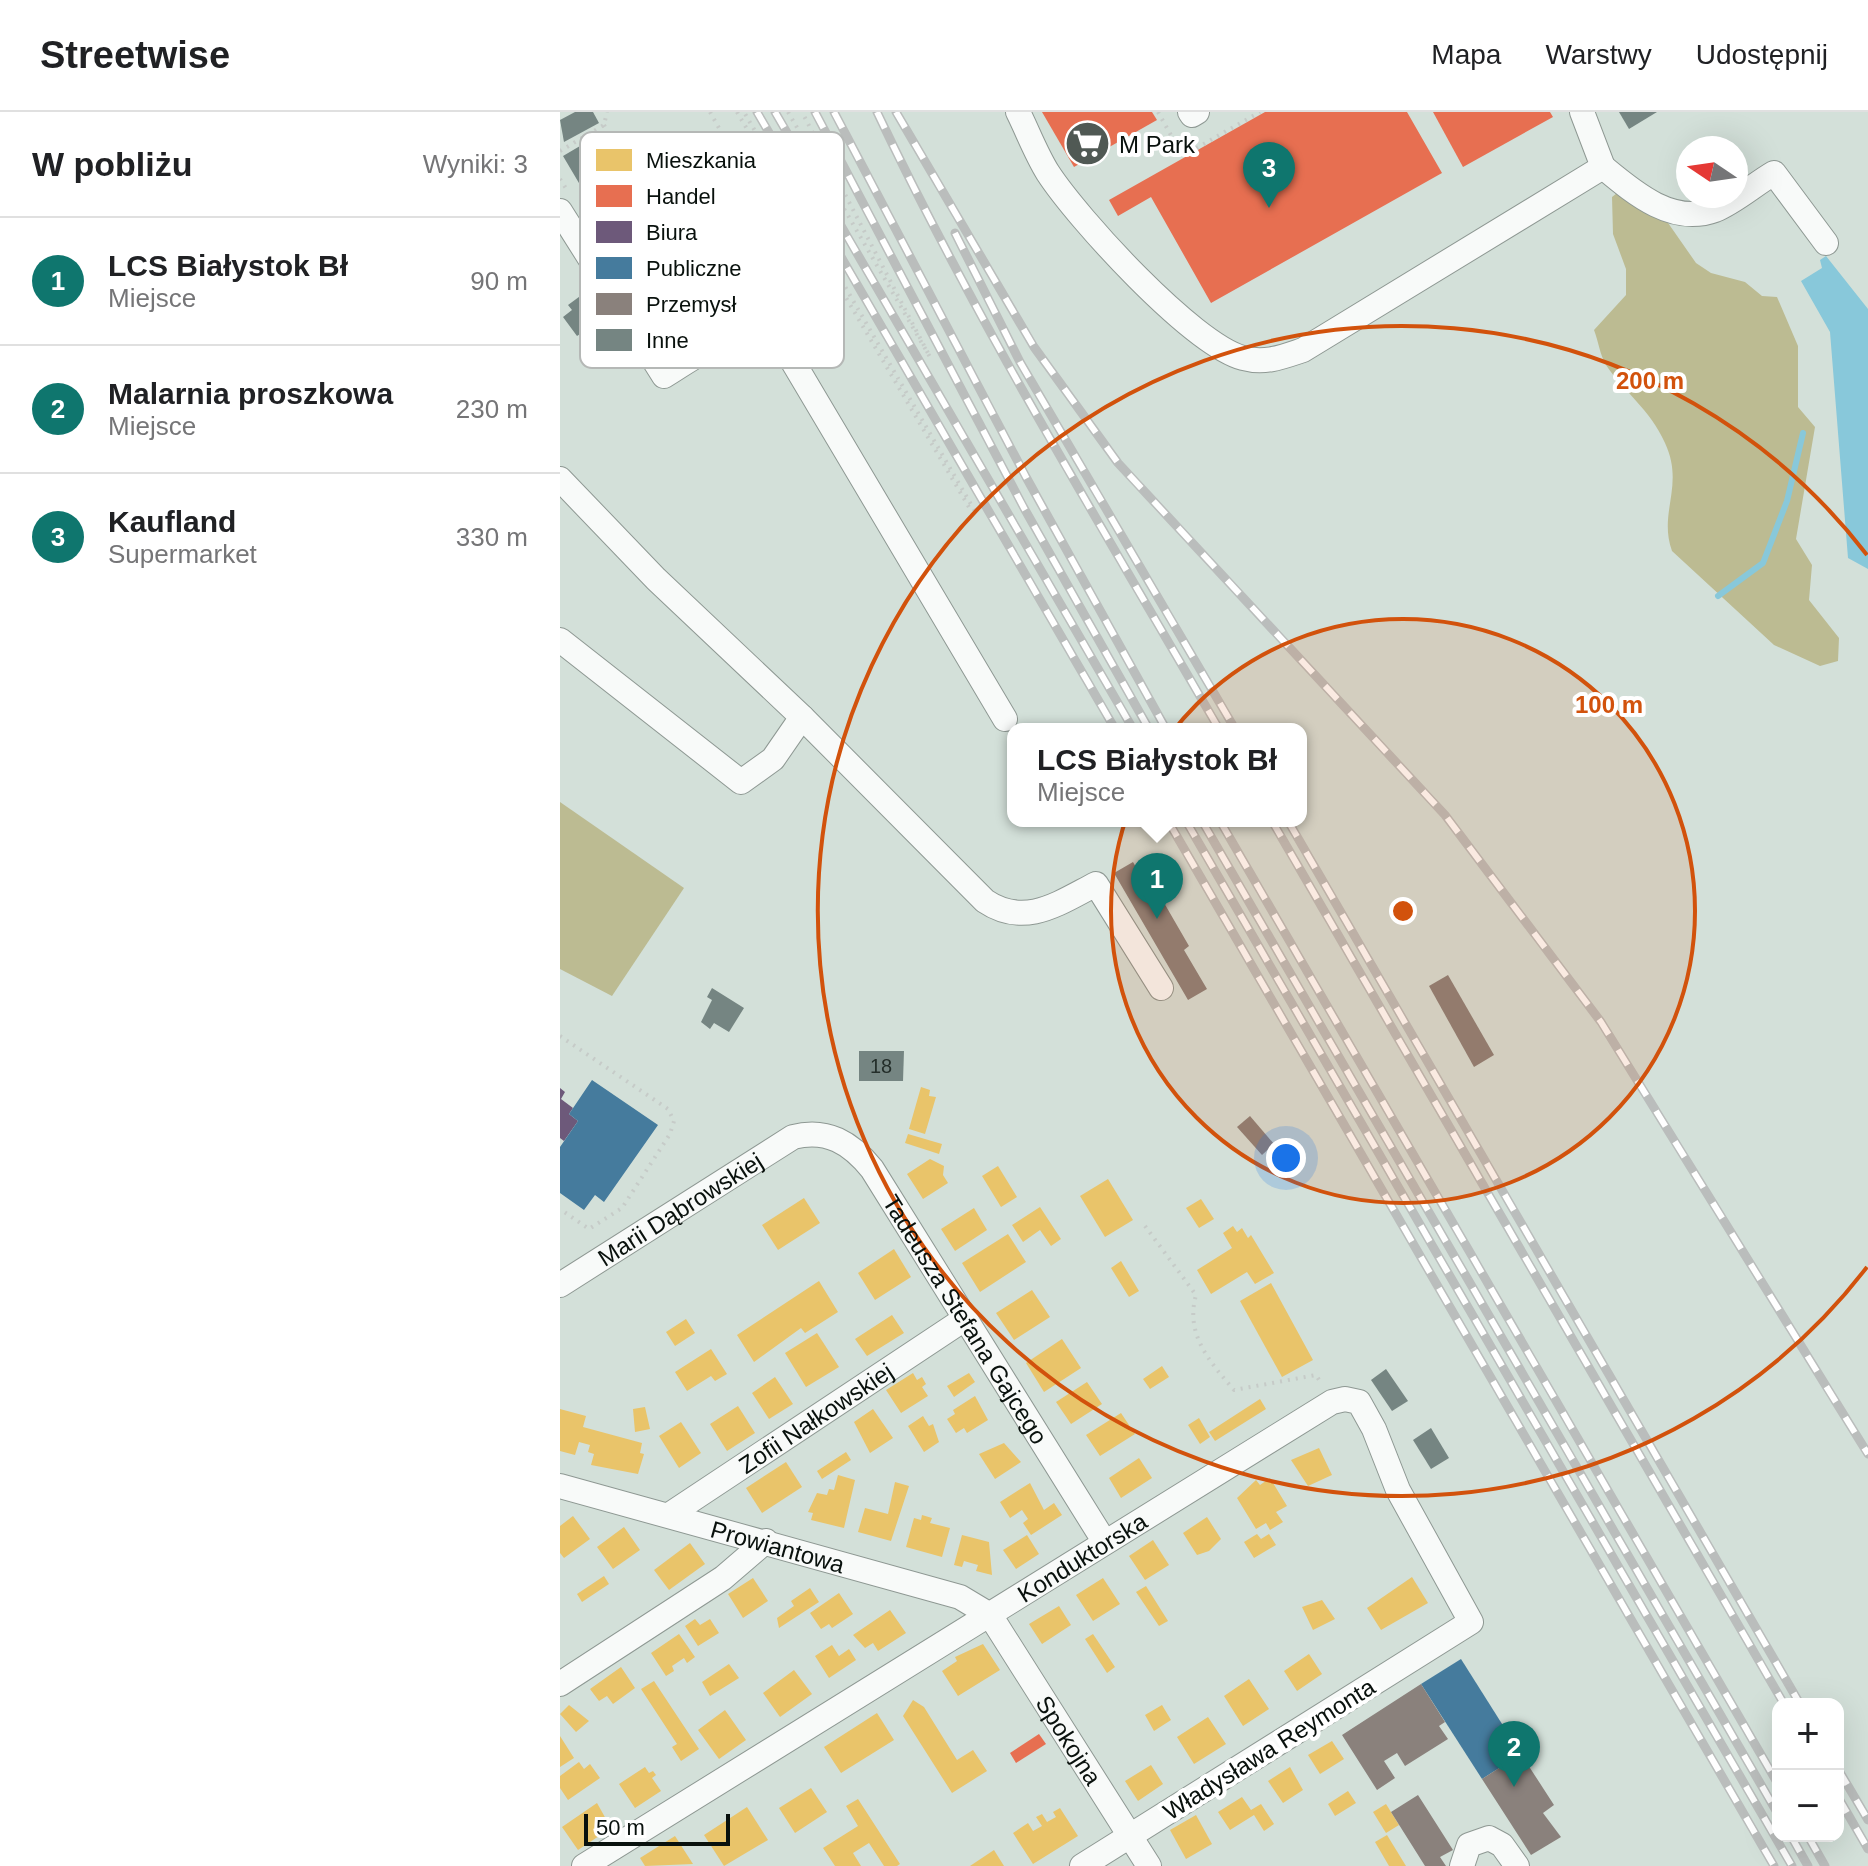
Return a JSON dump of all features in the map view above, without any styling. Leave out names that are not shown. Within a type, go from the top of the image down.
[{"type":"street","points":[[1018,112],[1049,174],[1130,270],[1211,345],[1244,358],[1270,361],[1303,350],[1603,167]]},
{"type":"street","points":[[1190,112],[1197,112]]},
{"type":"street","points":[[1582,112],[1603,167],[1641,199],[1681,214],[1714,210],[1774,173],[1826,243]]},
{"type":"street","points":[[566,205],[580,237]]},
{"type":"street","points":[[659,368],[664,376],[678,368]]},
{"type":"street","points":[[795,368],[1005,719]]},
{"type":"street","points":[[560,479],[656,579],[802,717],[991,905],[1016,915],[1035,914],[1096,884],[1161,988]]},
{"type":"street","points":[[560,640],[741,782],[773,759],[802,717]]},
{"type":"street","name":"Marii Dąbrowskiej","points":[[560,1285],[802,1134]]},
{"type":"street","name":"Tadeusza Stefana Gajcego","points":[[802,1134],[825,1134],[839,1139],[862,1156],[1104,1541]]},
{"type":"street","name":"Zofii Nałkowskiej","points":[[669,1515],[963,1320]]},
{"type":"street","name":"Władysława Reymonta","points":[[1082,1866],[1471,1622],[1398,1490],[1374,1429],[1359,1402],[1345,1399],[1332,1402]]},
{"type":"street","name":"Konduktorska","points":[[584,1866],[1332,1402]]},
{"type":"street","name":"Prowiantowa","points":[[560,1486],[960,1597],[990,1615]]},
{"type":"street","points":[[560,1684],[723,1578],[766,1541]]},
{"type":"street","name":"Spokojna","points":[[990,1615],[1149,1866]]},
{"type":"street","points":[[1462,1866],[1469,1845],[1489,1838],[1502,1845],[1517,1866]]},
{"type":"path","points":[[607,112],[604,125],[608,132]]},
{"type":"path","points":[[710,112],[721,132]]},
{"type":"path","points":[[737,112],[749,132]]},
{"type":"path","points":[[744,112],[756,132]]},
{"type":"path","points":[[788,112],[800,132]]},
{"type":"path","points":[[802,112],[812,132]]},
{"type":"path","points":[[1158,112],[1181,153],[1186,154],[1260,112]]},
{"type":"path","points":[[592,132],[604,125]]},
{"type":"path","points":[[560,151],[580,139]]},
{"type":"path","points":[[560,179],[566,205]]},
{"type":"path","points":[[844,192],[930,357],[844,209]]},
{"type":"path","points":[[844,285],[976,513],[973,514],[938,459],[844,297]]},
{"type":"path","points":[[560,1036],[668,1109],[674,1121],[670,1134],[622,1208],[589,1229],[560,1209]]},
{"type":"path","points":[[1145,1226],[1196,1295],[1190,1316],[1205,1356],[1234,1390],[1316,1375],[1332,1402]]},
{"type":"green space","points":[[1625,187],[1643,187],[1696,263],[1711,273],[1745,282],[1762,296],[1777,297],[1798,346],[1798,407],[1815,427],[1796,539],[1812,565],[1809,600],[1839,638],[1838,661],[1820,666],[1774,645],[1672,551],[1668,524],[1673,473],[1665,443],[1652,420],[1606,365],[1594,330],[1626,295],[1626,269],[1613,234],[1612,197]]},
{"type":"green space","points":[[560,802],[684,888],[612,996],[560,969]]},
{"type":"water","points":[[1826,256],[1868,309],[1868,569],[1848,558],[1830,332],[1801,281],[1822,268],[1820,260]]},
{"type":"building: Mieszkania","points":[[921,1087],[930,1090],[929,1096],[936,1097],[925,1134],[909,1129]]},
{"type":"building: Mieszkania","points":[[908,1134],[942,1144],[939,1154],[905,1143]]},
{"type":"building: Mieszkania","points":[[930,1159],[944,1166],[943,1175],[948,1183],[923,1199],[907,1174]]},
{"type":"building: Mieszkania","points":[[998,1166],[1017,1197],[1001,1207],[982,1176]]},
{"type":"building: Mieszkania","points":[[1108,1179],[1133,1220],[1105,1237],[1080,1196]]},
{"type":"building: Mieszkania","points":[[804,1198],[820,1223],[778,1250],[762,1225]]},
{"type":"building: Mieszkania","points":[[1201,1199],[1214,1219],[1199,1228],[1186,1208]]},
{"type":"building: Mieszkania","points":[[1040,1207],[1061,1239],[1051,1246],[1040,1230],[1023,1242],[1012,1225]]},
{"type":"building: Mieszkania","points":[[974,1208],[987,1230],[955,1251],[941,1229]]},
{"type":"building: Mieszkania","points":[[1233,1226],[1237,1232],[1242,1228],[1248,1238],[1251,1235],[1274,1273],[1255,1284],[1247,1272],[1211,1294],[1197,1270],[1232,1248],[1223,1233]]},
{"type":"building: Mieszkania","points":[[1008,1234],[1026,1262],[980,1292],[962,1263]]},
{"type":"building: Mieszkania","points":[[894,1249],[911,1277],[875,1300],[858,1273]]},
{"type":"building: Mieszkania","points":[[1121,1261],[1139,1291],[1129,1297],[1111,1268]]},
{"type":"building: Mieszkania","points":[[819,1281],[838,1312],[805,1333],[801,1328],[754,1362],[737,1335]]},
{"type":"building: Mieszkania","points":[[1271,1283],[1313,1360],[1282,1377],[1240,1301]]},
{"type":"building: Mieszkania","points":[[1032,1290],[1050,1317],[1014,1340],[996,1313]]},
{"type":"building: Mieszkania","points":[[892,1315],[904,1333],[867,1356],[855,1339]]},
{"type":"building: Mieszkania","points":[[686,1319],[695,1333],[675,1346],[666,1332]]},
{"type":"building: Mieszkania","points":[[817,1333],[839,1367],[806,1387],[785,1353]]},
{"type":"building: Mieszkania","points":[[1062,1339],[1081,1368],[1044,1392],[1026,1363]]},
{"type":"building: Mieszkania","points":[[711,1349],[727,1374],[715,1381],[711,1376],[687,1391],[675,1372]]},
{"type":"building: Mieszkania","points":[[1162,1366],[1169,1377],[1150,1389],[1143,1379]]},
{"type":"building: Mieszkania","points":[[913,1373],[917,1380],[922,1377],[926,1384],[922,1387],[928,1396],[901,1413],[886,1390]]},
{"type":"building: Mieszkania","points":[[969,1373],[975,1382],[954,1397],[947,1386]]},
{"type":"building: Mieszkania","points":[[775,1377],[793,1404],[769,1419],[752,1393]]},
{"type":"building: Mieszkania","points":[[1087,1382],[1102,1404],[1071,1424],[1056,1402]]},
{"type":"building: Mieszkania","points":[[975,1396],[988,1420],[967,1433],[964,1428],[956,1433],[947,1419],[955,1414],[953,1410]]},
{"type":"building: Mieszkania","points":[[1260,1399],[1266,1409],[1215,1441],[1209,1432]]},
{"type":"building: Mieszkania","points":[[738,1406],[755,1433],[727,1451],[710,1424]]},
{"type":"building: Mieszkania","points":[[645,1407],[650,1429],[635,1432],[633,1409]]},
{"type":"building: Mieszkania","points":[[560,1409],[586,1416],[583,1427],[642,1443],[640,1453],[644,1454],[638,1474],[591,1465],[594,1454],[588,1452],[590,1445],[579,1442],[575,1455],[560,1451]]},
{"type":"building: Mieszkania","points":[[873,1409],[893,1438],[870,1453],[854,1422]]},
{"type":"building: Mieszkania","points":[[1121,1413],[1135,1434],[1100,1456],[1086,1435]]},
{"type":"building: Mieszkania","points":[[923,1416],[929,1426],[933,1424],[939,1442],[924,1452],[908,1426]]},
{"type":"building: Mieszkania","points":[[1199,1418],[1210,1437],[1200,1444],[1188,1425]]},
{"type":"building: Mieszkania","points":[[681,1422],[701,1453],[679,1468],[659,1436]]},
{"type":"building: Mieszkania","points":[[1004,1443],[1021,1462],[995,1479],[979,1454]]},
{"type":"building: Mieszkania","points":[[1319,1448],[1332,1475],[1308,1486],[1291,1460]]},
{"type":"building: Mieszkania","points":[[846,1452],[851,1460],[822,1479],[817,1471]]},
{"type":"building: Mieszkania","points":[[1139,1458],[1152,1478],[1121,1498],[1109,1478]]},
{"type":"building: Mieszkania","points":[[786,1462],[802,1487],[762,1513],[746,1488]]},
{"type":"building: Mieszkania","points":[[838,1475],[855,1480],[844,1528],[811,1520],[813,1513],[808,1512],[817,1493],[827,1495],[829,1489],[834,1490]]},
{"type":"building: Mieszkania","points":[[1270,1478],[1287,1506],[1276,1512],[1283,1522],[1270,1530],[1266,1523],[1256,1529],[1237,1498],[1256,1480],[1260,1485]]},
{"type":"building: Mieszkania","points":[[895,1482],[909,1486],[891,1541],[858,1532],[865,1508],[888,1514]]},
{"type":"building: Mieszkania","points":[[1030,1483],[1044,1510],[1054,1503],[1062,1515],[1031,1535],[1023,1523],[1028,1519],[1022,1510],[1010,1518],[1000,1502]]},
{"type":"building: Mieszkania","points":[[922,1515],[932,1518],[930,1523],[950,1528],[942,1557],[906,1547],[914,1518],[921,1520]]},
{"type":"building: Mieszkania","points":[[573,1516],[590,1539],[564,1558],[560,1553],[560,1526]]},
{"type":"building: Mieszkania","points":[[1207,1517],[1221,1539],[1209,1551],[1197,1555],[1183,1533]]},
{"type":"building: Mieszkania","points":[[624,1527],[640,1550],[613,1569],[597,1547]]},
{"type":"building: Mieszkania","points":[[1257,1534],[1261,1539],[1269,1534],[1276,1545],[1254,1558],[1244,1542]]},
{"type":"building: Mieszkania","points":[[962,1535],[989,1542],[992,1575],[976,1571],[978,1565],[964,1561],[962,1567],[954,1565]]},
{"type":"building: Mieszkania","points":[[1027,1535],[1039,1554],[1016,1569],[1003,1550]]},
{"type":"building: Mieszkania","points":[[1153,1540],[1169,1565],[1145,1580],[1129,1556]]},
{"type":"building: Mieszkania","points":[[690,1543],[705,1564],[669,1590],[654,1570]]},
{"type":"building: Mieszkania","points":[[604,1576],[609,1584],[582,1602],[577,1594]]},
{"type":"building: Mieszkania","points":[[1412,1577],[1428,1603],[1381,1630],[1367,1608]]},
{"type":"building: Mieszkania","points":[[753,1578],[768,1601],[743,1618],[728,1594]]},
{"type":"building: Mieszkania","points":[[1103,1578],[1120,1604],[1093,1621],[1076,1595]]},
{"type":"building: Mieszkania","points":[[1146,1586],[1168,1621],[1159,1626],[1136,1592]]},
{"type":"building: Mieszkania","points":[[810,1588],[819,1602],[779,1628],[777,1618],[794,1606],[791,1601]]},
{"type":"building: Mieszkania","points":[[839,1593],[853,1614],[832,1628],[829,1624],[821,1629],[810,1613]]},
{"type":"building: Mieszkania","points":[[1322,1600],[1335,1619],[1313,1630],[1302,1607]]},
{"type":"building: Mieszkania","points":[[1059,1606],[1071,1625],[1042,1644],[1029,1624]]},
{"type":"building: Mieszkania","points":[[890,1610],[906,1633],[878,1651],[873,1643],[865,1648],[853,1635]]},
{"type":"building: Mieszkania","points":[[695,1619],[700,1625],[710,1619],[719,1633],[698,1646],[685,1626]]},
{"type":"building: Mieszkania","points":[[679,1634],[695,1657],[687,1663],[684,1658],[672,1666],[674,1671],[666,1676],[651,1653]]},
{"type":"building: Mieszkania","points":[[1093,1634],[1115,1667],[1107,1673],[1085,1639]]},
{"type":"building: Mieszkania","points":[[983,1644],[1000,1670],[958,1696],[942,1671],[957,1661],[955,1657]]},
{"type":"building: Mieszkania","points":[[832,1645],[839,1656],[849,1649],[856,1660],[829,1678],[815,1656]]},
{"type":"building: Mieszkania","points":[[1309,1654],[1322,1674],[1297,1691],[1284,1671]]},
{"type":"building: Mieszkania","points":[[729,1664],[739,1678],[710,1696],[702,1682]]},
{"type":"building: Mieszkania","points":[[621,1667],[635,1688],[613,1704],[607,1696],[599,1701],[590,1689]]},
{"type":"building: Mieszkania","points":[[794,1670],[812,1694],[780,1717],[763,1693]]},
{"type":"building: Mieszkania","points":[[1249,1679],[1269,1709],[1243,1726],[1224,1696]]},
{"type":"building: Mieszkania","points":[[654,1681],[699,1749],[681,1761],[672,1747],[677,1744],[641,1689]]},
{"type":"building: Mieszkania","points":[[913,1700],[924,1707],[957,1760],[973,1750],[987,1771],[952,1793],[903,1716]]},
{"type":"building: Mieszkania","points":[[569,1705],[589,1721],[576,1732],[560,1714]]},
{"type":"building: Mieszkania","points":[[1162,1705],[1171,1720],[1154,1731],[1145,1715]]},
{"type":"building: Mieszkania","points":[[725,1710],[746,1740],[719,1759],[698,1730]]},
{"type":"building: Mieszkania","points":[[877,1713],[894,1740],[841,1773],[824,1747]]},
{"type":"building: Mieszkania","points":[[1208,1717],[1226,1744],[1194,1764],[1177,1737]]},
{"type":"building: Mieszkania","points":[[560,1736],[574,1758],[560,1767]]},
{"type":"building: Mieszkania","points":[[1332,1741],[1344,1759],[1320,1774],[1308,1755]]},
{"type":"building: Mieszkania","points":[[579,1762],[584,1769],[590,1764],[600,1778],[568,1800],[560,1788],[560,1776]]},
{"type":"building: Mieszkania","points":[[1151,1765],[1163,1784],[1138,1801],[1125,1781]]},
{"type":"building: Mieszkania","points":[[645,1767],[649,1773],[653,1771],[656,1775],[652,1778],[661,1791],[635,1808],[619,1784]]},
{"type":"building: Mieszkania","points":[[1290,1767],[1303,1790],[1283,1803],[1268,1781]]},
{"type":"building: Mieszkania","points":[[811,1788],[827,1812],[795,1833],[779,1808]]},
{"type":"building: Mieszkania","points":[[1348,1791],[1356,1803],[1335,1816],[1328,1804]]},
{"type":"building: Mieszkania","points":[[1242,1797],[1251,1810],[1261,1804],[1274,1824],[1264,1831],[1254,1815],[1230,1830],[1218,1812]]},
{"type":"building: Mieszkania","points":[[858,1799],[900,1864],[897,1866],[884,1866],[869,1843],[853,1853],[861,1866],[835,1866],[823,1848],[858,1826],[846,1806]]},
{"type":"building: Mieszkania","points":[[597,1803],[611,1828],[578,1850],[562,1827]]},
{"type":"building: Mieszkania","points":[[1386,1804],[1399,1825],[1386,1833],[1373,1812]]},
{"type":"building: Mieszkania","points":[[747,1807],[768,1840],[724,1866],[704,1835]]},
{"type":"building: Mieszkania","points":[[1060,1808],[1078,1836],[1033,1864],[1013,1833],[1028,1823],[1033,1831],[1042,1826],[1036,1817],[1042,1814],[1047,1822],[1056,1817],[1053,1812]]},
{"type":"building: Mieszkania","points":[[1196,1815],[1212,1844],[1186,1859],[1170,1830]]},
{"type":"building: Mieszkania","points":[[1387,1835],[1406,1866],[1389,1866],[1375,1842]]},
{"type":"building: Mieszkania","points":[[675,1836],[693,1864],[645,1866],[640,1858]]},
{"type":"building: Mieszkania","points":[[994,1850],[1004,1866],[970,1866]]},
{"type":"building: Handel","name":"M Park","points":[[1042,112],[1152,112],[1157,120],[1074,167]]},
{"type":"building: Handel","points":[[1265,112],[1407,112],[1442,173],[1211,303],[1151,197],[1118,216],[1109,200]]},
{"type":"building: Handel","points":[[1433,112],[1550,112],[1553,117],[1463,167]]},
{"type":"building: Handel","points":[[1039,1734],[1046,1744],[1016,1763],[1010,1753]]},
{"type":"building: Biura","points":[[560,1088],[565,1092],[561,1099],[573,1108],[569,1114],[578,1121],[564,1141],[560,1138]]},
{"type":"building: Publiczne","points":[[592,1080],[658,1125],[604,1202],[595,1195],[584,1210],[560,1193],[560,1147],[578,1121],[569,1114]]},
{"type":"building: Publiczne","points":[[1461,1659],[1521,1754],[1482,1779],[1421,1684]]},
{"type":"building: Przemysł","points":[[1133,862],[1150,892],[1156,889],[1189,946],[1184,950],[1207,989],[1188,1000],[1114,873]]},
{"type":"building: Przemysł","points":[[1448,975],[1494,1055],[1474,1067],[1429,986]]},
{"type":"building: Przemysł","points":[[1250,1116],[1274,1144],[1262,1155],[1237,1127]]},
{"type":"building: Przemysł","points":[[1421,1684],[1445,1722],[1439,1726],[1448,1739],[1405,1766],[1397,1753],[1384,1761],[1395,1778],[1377,1790],[1342,1735]]},
{"type":"building: Przemysł","points":[[1521,1754],[1554,1805],[1543,1813],[1561,1837],[1531,1855],[1482,1779]]},
{"type":"building: Przemysł","points":[[1418,1795],[1453,1850],[1440,1857],[1446,1866],[1425,1866],[1391,1812]]},
{"type":"building: Inne","points":[[575,112],[593,112],[599,123],[564,142],[560,120]]},
{"type":"building: Inne","points":[[1619,112],[1657,112],[1629,129]]},
{"type":"building: Inne","points":[[580,146],[580,185],[563,156]]},
{"type":"building: Inne","points":[[580,296],[580,334],[577,336],[563,317],[572,310],[568,305]]},
{"type":"building: Inne","points":[[712,988],[744,1008],[729,1032],[714,1023],[710,1029],[701,1022],[712,1000],[707,997]]},
{"type":"building: Inne","points":[[859,1051],[904,1051],[903,1081],[859,1081]]},
{"type":"building: Inne","points":[[1386,1369],[1408,1401],[1392,1411],[1371,1380]]},
{"type":"building: Inne","points":[[1431,1428],[1449,1458],[1431,1469],[1413,1440]]},
{"type":"waterway","points":[[1718,596],[1763,563],[1787,501],[1803,433]]},
{"type":"railway","points":[[757,112],[769,132]]},
{"type":"railway","points":[[775,112],[787,132]]},
{"type":"railway","points":[[815,112],[826,132]]},
{"type":"railway","points":[[834,112],[1026,477],[1163,723]]},
{"type":"railway","points":[[877,112],[998,347],[1216,723]]},
{"type":"railway","points":[[896,112],[1034,347],[1118,463],[1445,815],[1601,1022],[1868,1454]]},
{"type":"railway","points":[[844,167],[1024,508],[1146,723]]},
{"type":"railway","points":[[844,231],[1130,723]]},
{"type":"railway","points":[[955,233],[1020,362],[1231,723]]},
{"type":"railway","points":[[844,262],[1112,723]]},
{"type":"railway","points":[[1171,827],[1774,1866]]},
{"type":"railway","points":[[1189,827],[1792,1866]]},
{"type":"railway","points":[[1205,827],[1772,1804]]},
{"type":"railway","points":[[1223,827],[1772,1774]]},
{"type":"railway","points":[[1275,827],[1781,1698]]},
{"type":"railway","points":[[1291,827],[1797,1698]]},
{"type":"railway","points":[[1839,1770],[1868,1820]]},
{"type":"railway","points":[[1844,1807],[1868,1849]]},
{"type":"railway","points":[[1794,1842],[1808,1866]]},
{"type":"railway","points":[[1811,1842],[1825,1866]]},
{"type":"place","name":"M Park","points":[[1088,144]]},
{"type":"place","name":"Kaufland","points":[[1269,208]]},
{"type":"place","name":"LCS Białystok Bł","points":[[1157,919]]},
{"type":"place","name":"Malarnia proszkowa","points":[[1514,1787]]}]
